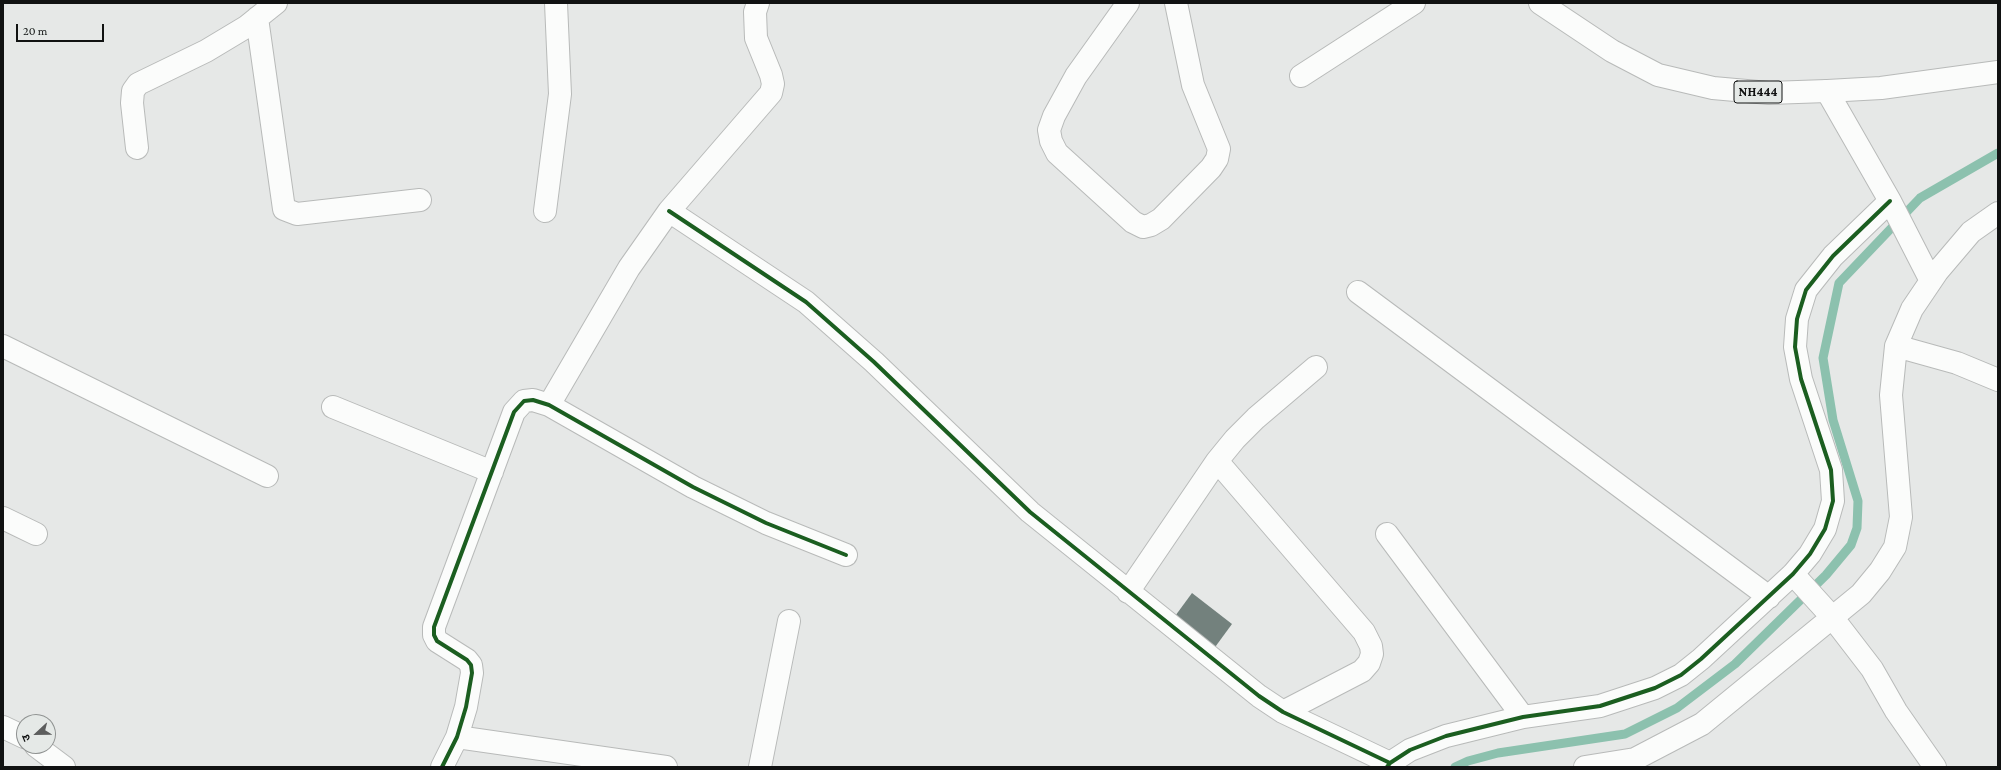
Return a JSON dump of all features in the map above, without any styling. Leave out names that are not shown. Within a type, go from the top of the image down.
[{"type":"main road","points":[[136,148],[132,103],[133,91],[138,84],[206,50],[246,27],[276,3]]},
{"type":"main road","points":[[545,211],[560,94],[556,3]]},
{"type":"main road","points":[[549,405],[629,268],[668,211],[771,93],[773,84],[756,38],[755,12],[758,3]]},
{"type":"main road","points":[[1128,3],[1076,76],[1054,116],[1049,130],[1051,141],[1057,153],[1133,222],[1143,226],[1151,226],[1166,214],[1210,168],[1217,159],[1219,149],[1193,85],[1176,3]]},
{"type":"main road","points":[[1301,76],[1414,3]]},
{"type":"main road","name":"NH444","points":[[1553,6],[1612,51],[1658,75],[1713,88],[1769,94],[1881,88],[1998,72]]},
{"type":"main road","points":[[258,18],[284,209],[297,214],[420,200]]},
{"type":"main road","points":[[1827,91],[1892,206],[1926,272]]},
{"type":"main road","points":[[668,211],[806,302],[874,362],[1030,512],[1259,696],[1283,712],[1389,765],[1410,750],[1446,736],[1523,716],[1600,706],[1655,688],[1681,675],[1769,597],[1797,579],[1825,530],[1833,501],[1830,470],[1801,380],[1796,347],[1797,319],[1806,290],[1833,256],[1892,206]]},
{"type":"main road","points":[[1584,767],[1635,759],[1702,724],[1825,610],[1861,594],[1880,571],[1895,547],[1901,517],[1891,395],[1896,346],[1926,272],[1971,232],[1998,213]]},
{"type":"main road","points":[[1358,292],[1769,597]]},
{"type":"main road","points":[[3,346],[267,476]]},
{"type":"main road","points":[[1896,346],[1957,363],[1998,380]]},
{"type":"main road","points":[[1128,592],[1217,461],[1235,439],[1256,418],[1316,367]]},
{"type":"main road","points":[[442,767],[457,737],[466,707],[472,673],[471,665],[467,660],[437,641],[434,635],[434,627],[514,412],[524,401],[533,400],[549,405],[693,487],[766,523],[846,555]]},
{"type":"main road","points":[[333,407],[492,472]]},
{"type":"main road","points":[[1217,461],[1364,632],[1371,646],[1372,654],[1369,663],[1362,670],[1283,712]]},
{"type":"main road","points":[[3,518],[36,534]]},
{"type":"main road","points":[[1387,534],[1523,716]]},
{"type":"main road","points":[[1797,579],[1825,610],[1872,669],[1896,711],[1935,767]]},
{"type":"main road","points":[[760,767],[789,621]]},
{"type":"main road","points":[[3,727],[16,733]]},
{"type":"main road","points":[[457,737],[666,767]]},
{"type":"main road","points":[[47,754],[64,767]]},
{"type":"building","points":[[1192,593],[1232,624],[1210,654],[1170,623]]},
{"type":"waterway","points":[[1455,767],[1468,761],[1498,753],[1625,734],[1677,708],[1735,664],[1826,575],[1851,545],[1857,528],[1858,501],[1833,420],[1823,358],[1839,283],[1920,198],[1998,153]]},
{"type":"cycle path","points":[[1387,767],[1390,763],[1410,750],[1446,736],[1523,717],[1600,706],[1655,688],[1681,675],[1701,659],[1793,574],[1810,554],[1825,529],[1833,501],[1831,470],[1801,379],[1795,347],[1797,319],[1806,290],[1833,256],[1890,201]]},
{"type":"cycle path","points":[[669,211],[806,302],[874,362],[1030,512],[1259,696],[1283,712],[1390,763]]},
{"type":"cycle path","points":[[442,767],[457,737],[466,707],[472,673],[471,665],[467,660],[437,641],[434,635],[434,627],[514,412],[524,401],[533,400],[549,405],[693,487],[766,523],[846,555]]}]
